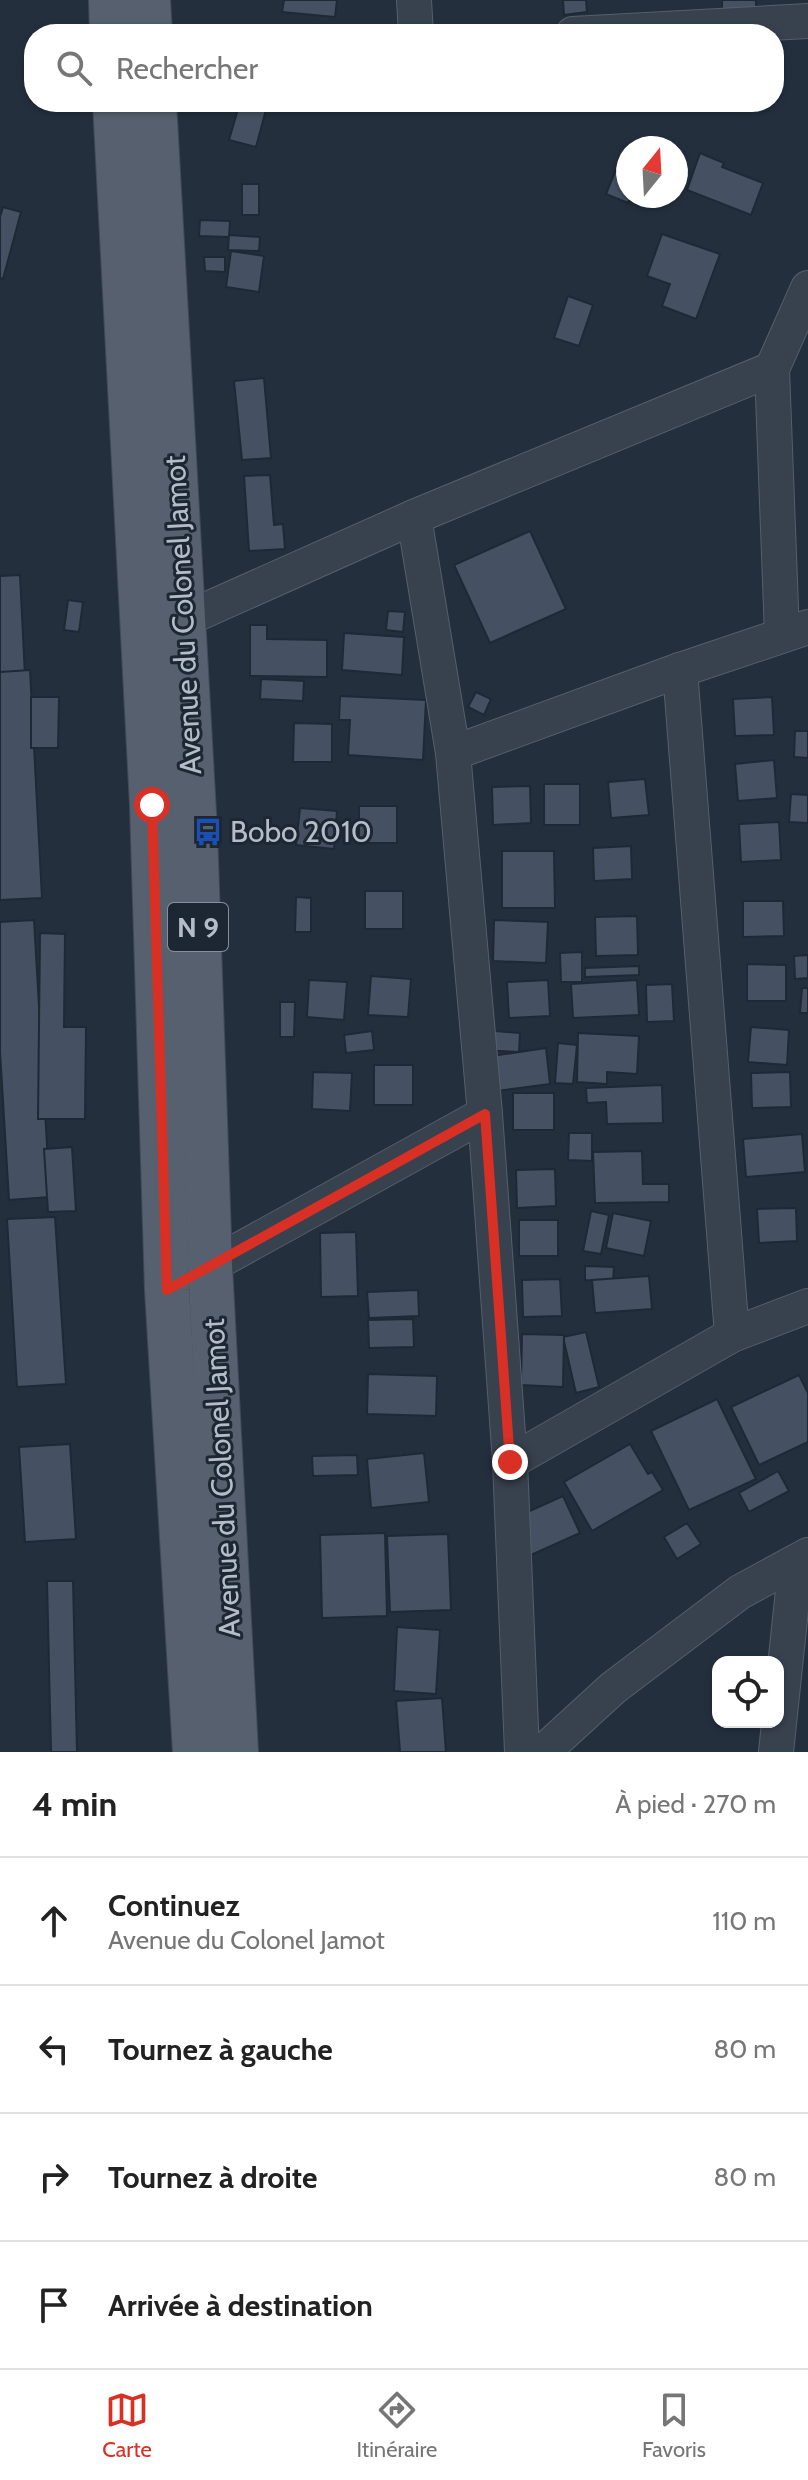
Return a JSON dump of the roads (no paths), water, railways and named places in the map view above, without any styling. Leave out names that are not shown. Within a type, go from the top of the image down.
[{"type":"main road","points":[[111,0],[112,24]]},
{"type":"main road","points":[[148,0],[149,24]]},
{"type":"main road","name":"Avenue du Colonel Jamot","points":[[116,112],[152,805],[167,1290],[195,1752]]},
{"type":"main road","name":"Avenue du Colonel Jamot","points":[[155,112],[195,831],[210,1266],[236,1752]]},
{"type":"street","points":[[414,0],[415,24]]},
{"type":"street","points":[[754,24],[808,21]]},
{"type":"street","points":[[453,753],[795,631],[772,369],[808,288]]},
{"type":"street","points":[[142,638],[414,517],[772,369]]},
{"type":"street","points":[[414,517],[453,753],[485,1114],[510,1462],[522,1752]]},
{"type":"street","points":[[680,670],[732,1335]]},
{"type":"street","points":[[167,1290],[485,1114]]},
{"type":"street","points":[[510,1462],[732,1335],[808,1306]]},
{"type":"street","points":[[543,1752],[613,1688],[740,1592],[802,1558]]},
{"type":"street","points":[[776,1752],[802,1558]]},
{"type":"place","name":"Bobo 2010","points":[[208,832]]}]
